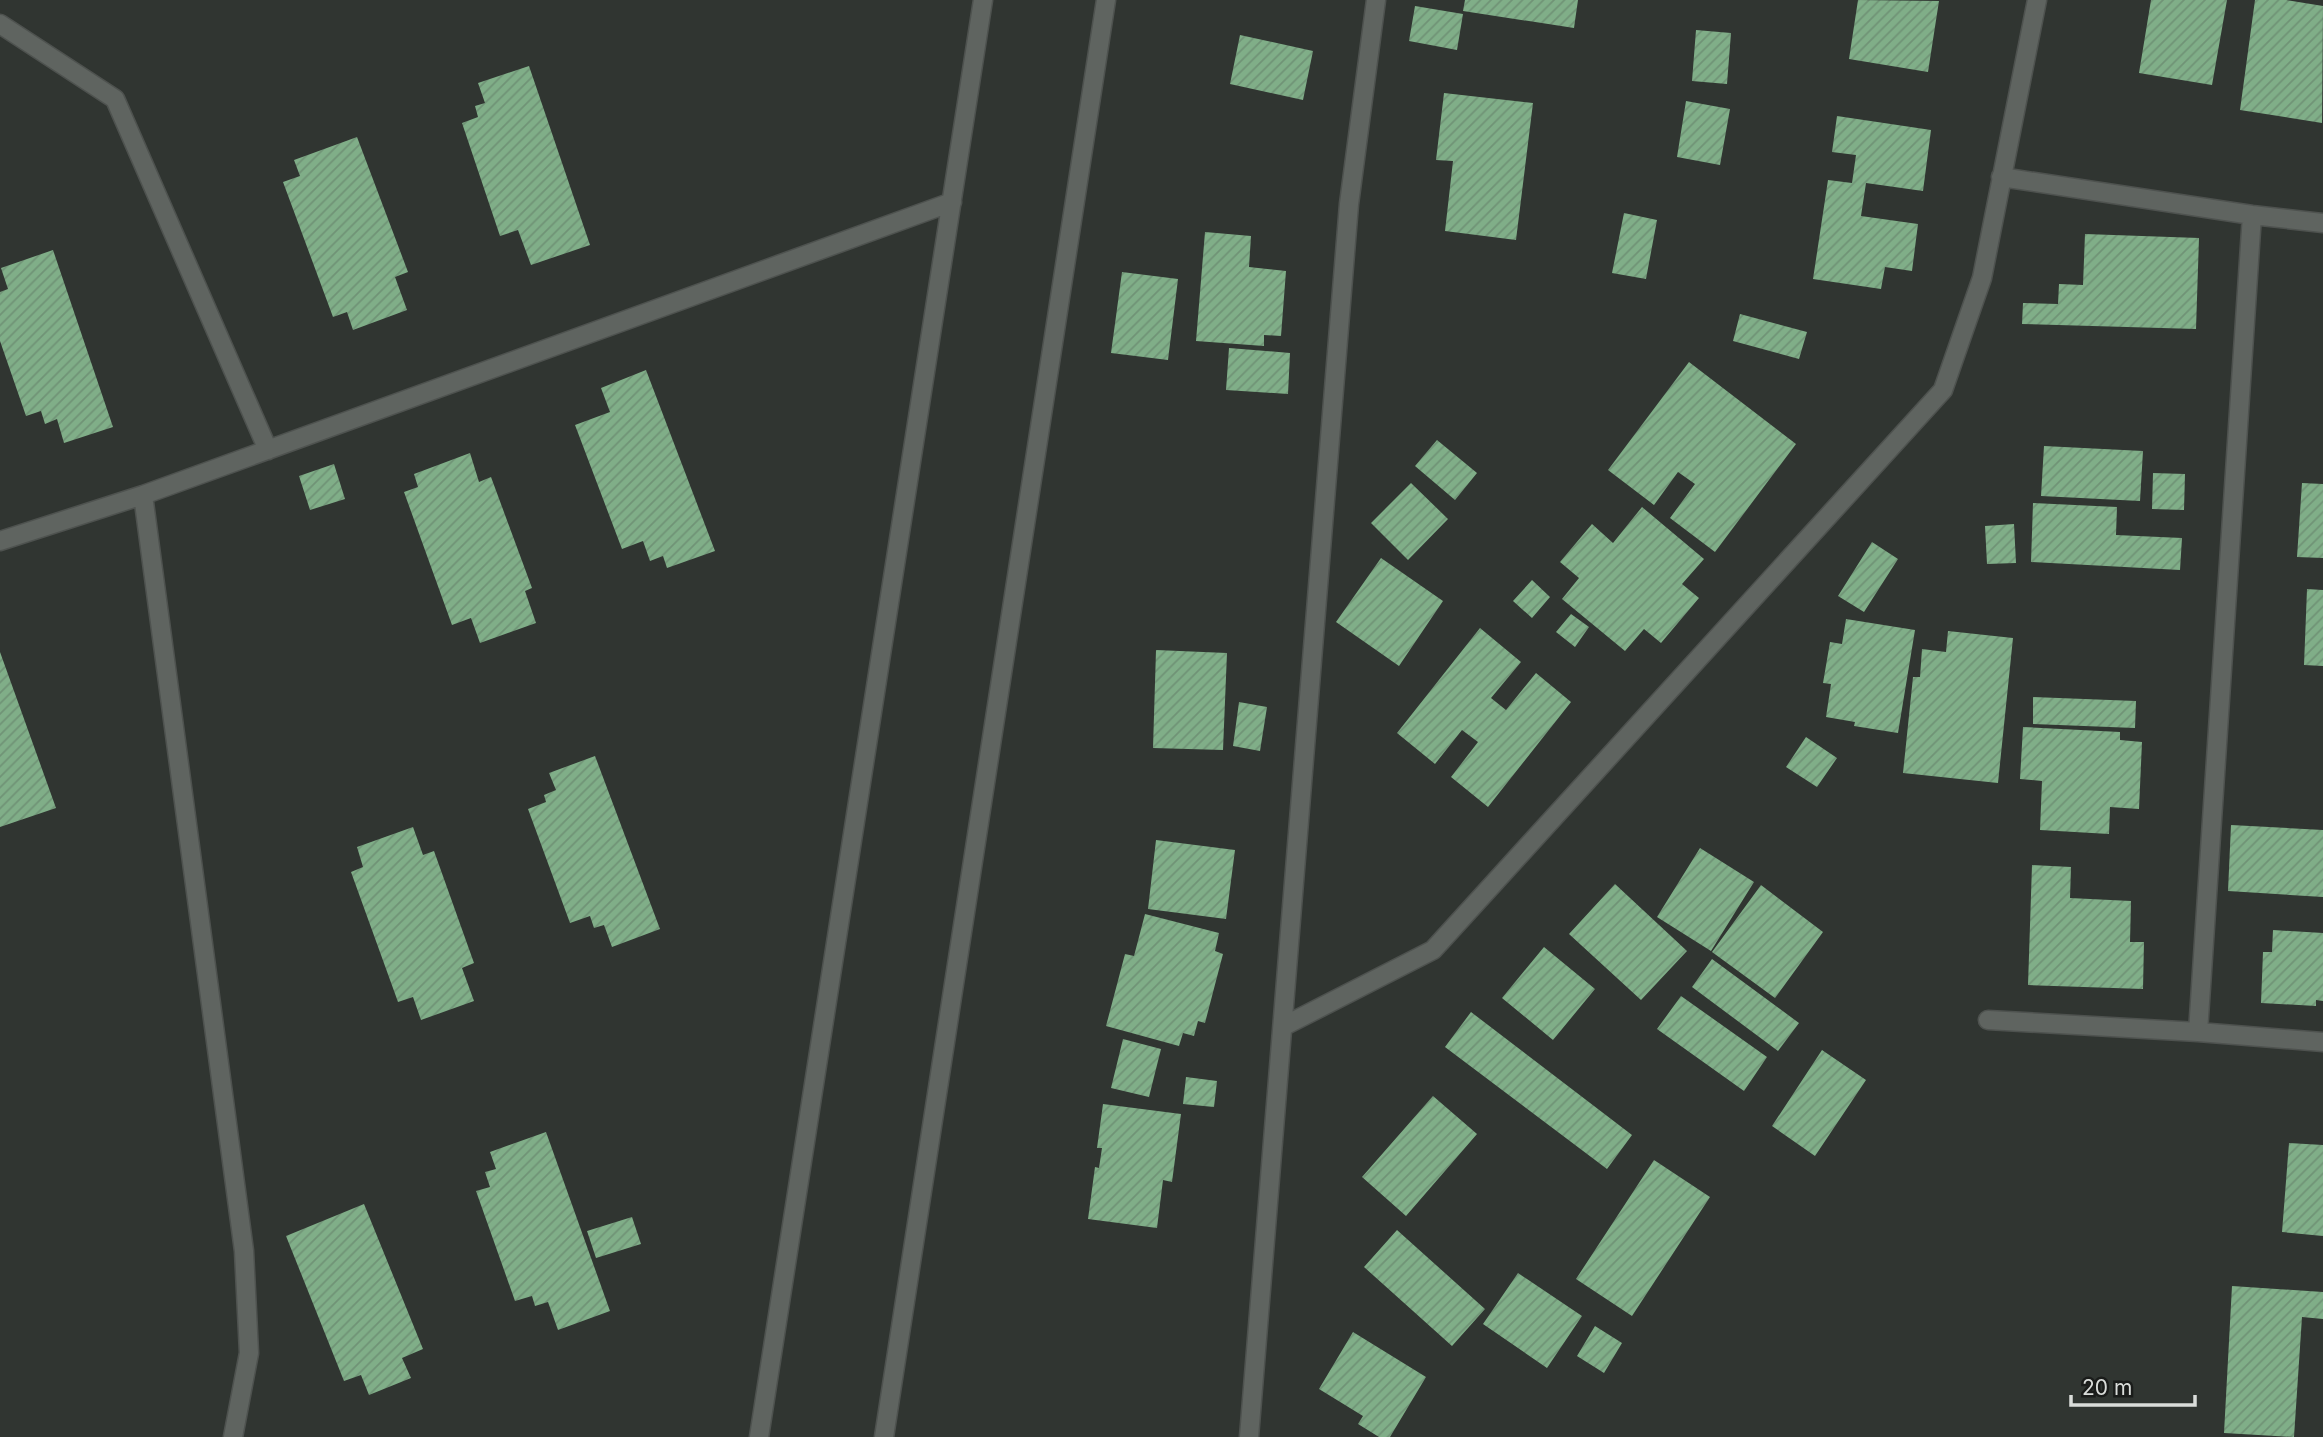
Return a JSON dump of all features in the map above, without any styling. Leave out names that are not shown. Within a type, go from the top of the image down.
[{"type":"street","points":[[759,1437],[983,0]]},
{"type":"street","points":[[884,1437],[1106,0]]},
{"type":"street","points":[[1249,1437],[1349,204],[1376,0]]},
{"type":"street","points":[[1284,1026],[1433,950],[1943,390],[1982,278],[2037,0]]},
{"type":"street","points":[[0,24],[116,99],[268,450]]},
{"type":"street","points":[[2001,177],[2252,215],[2323,223]]},
{"type":"street","points":[[0,541],[143,495],[952,202]]},
{"type":"street","points":[[2197,1032],[2252,215]]},
{"type":"street","points":[[143,495],[244,1251],[249,1353],[233,1437]]},
{"type":"street","points":[[1988,1020],[2323,1041]]},
{"type":"building","points":[[1465,0],[1578,0],[1574,28],[1463,11]]},
{"type":"building","points":[[1858,0],[1939,1],[1928,72],[1849,59]]},
{"type":"building","points":[[2151,0],[2227,0],[2212,85],[2139,73]]},
{"type":"building","points":[[2255,0],[2286,0],[2323,6],[2322,123],[2240,110]]},
{"type":"building","points":[[1415,6],[1463,14],[1457,50],[1409,41]]},
{"type":"building","points":[[1696,30],[1731,33],[1727,84],[1692,81]]},
{"type":"building","points":[[1240,35],[1313,51],[1303,100],[1230,84]]},
{"type":"building","points":[[529,66],[590,245],[531,265],[518,230],[500,236],[462,123],[478,117],[475,106],[485,103],[478,83]]},
{"type":"building","points":[[1444,93],[1533,103],[1516,240],[1445,231],[1453,161],[1436,160]]},
{"type":"building","points":[[1686,101],[1730,109],[1720,165],[1677,157]]},
{"type":"building","points":[[1837,116],[1931,130],[1923,191],[1866,183],[1861,216],[1918,224],[1912,271],[1885,267],[1881,289],[1813,279],[1828,180],[1852,183],[1856,155],[1832,152]]},
{"type":"building","points":[[357,137],[408,272],[395,277],[407,310],[353,330],[347,312],[333,317],[283,182],[300,176],[294,160]]},
{"type":"building","points":[[1624,213],[1657,220],[1646,279],[1612,273]]},
{"type":"building","points":[[1205,232],[1251,236],[1249,267],[1286,271],[1281,336],[1264,335],[1264,346],[1196,341]]},
{"type":"building","points":[[2085,234],[2199,238],[2196,329],[2022,324],[2023,303],[2058,304],[2059,284],[2083,285]]},
{"type":"building","points":[[53,250],[113,427],[64,443],[57,419],[45,424],[41,411],[26,416],[0,341],[0,292],[8,289],[1,268]]},
{"type":"building","points":[[1122,272],[1178,279],[1168,360],[1111,353]]},
{"type":"building","points":[[1740,314],[1807,332],[1799,359],[1733,341]]},
{"type":"building","points":[[1229,348],[1290,353],[1288,394],[1226,390]]},
{"type":"building","points":[[1689,362],[1796,444],[1715,552],[1670,518],[1695,484],[1678,472],[1654,505],[1608,470]]},
{"type":"building","points":[[646,370],[715,551],[667,568],[663,556],[650,561],[643,541],[622,549],[575,425],[610,412],[601,388]]},
{"type":"building","points":[[1437,440],[1477,473],[1455,500],[1415,466]]},
{"type":"building","points":[[2044,446],[2143,451],[2140,501],[2041,496]]},
{"type":"building","points":[[470,453],[479,482],[491,477],[532,588],[525,591],[536,623],[480,643],[471,618],[452,625],[404,492],[418,487],[414,474]]},
{"type":"building","points":[[334,464],[345,499],[310,510],[299,476]]},
{"type":"building","points":[[2153,473],[2185,474],[2184,510],[2152,509]]},
{"type":"building","points":[[1411,483],[1448,519],[1408,560],[1371,523]]},
{"type":"building","points":[[2302,483],[2323,484],[2323,558],[2297,557]]},
{"type":"building","points":[[2033,503],[2117,507],[2116,535],[2182,538],[2180,570],[2031,562]]},
{"type":"building","points":[[1642,507],[1704,559],[1682,584],[1699,598],[1661,643],[1644,629],[1625,651],[1562,599],[1579,578],[1560,562],[1592,524],[1613,543]]},
{"type":"building","points":[[2014,524],[2016,563],[1987,564],[1985,526]]},
{"type":"building","points":[[1872,542],[1898,559],[1864,612],[1838,596]]},
{"type":"building","points":[[1381,558],[1443,601],[1399,666],[1336,622]]},
{"type":"building","points":[[1532,580],[1550,597],[1532,618],[1513,601]]},
{"type":"building","points":[[2307,589],[2323,590],[2323,666],[2304,665]]},
{"type":"building","points":[[1571,614],[1589,627],[1575,647],[1556,632]]},
{"type":"building","points":[[1846,619],[1915,630],[1898,733],[1854,726],[1855,722],[1826,717],[1831,684],[1823,683],[1830,642],[1842,644]]},
{"type":"building","points":[[1480,628],[1521,662],[1491,698],[1506,710],[1536,673],[1571,702],[1488,807],[1451,777],[1478,742],[1462,730],[1435,764],[1397,733]]},
{"type":"building","points":[[1948,631],[2013,638],[1998,783],[1903,773],[1913,677],[1920,677],[1922,649],[1946,652]]},
{"type":"building","points":[[1156,650],[1227,653],[1223,750],[1153,748]]},
{"type":"building","points":[[0,652],[56,808],[0,827]]},
{"type":"building","points":[[2033,697],[2136,701],[2135,728],[2033,724]]},
{"type":"building","points":[[1239,702],[1267,707],[1260,751],[1233,746]]},
{"type":"building","points":[[2023,727],[2120,732],[2120,740],[2142,742],[2139,809],[2110,807],[2109,834],[2040,830],[2042,781],[2020,779]]},
{"type":"building","points":[[1806,737],[1837,758],[1817,787],[1786,767]]},
{"type":"building","points":[[595,756],[660,929],[612,947],[604,925],[594,928],[590,916],[570,923],[528,809],[546,802],[544,795],[556,790],[549,773]]},
{"type":"building","points":[[2231,825],[2323,830],[2323,897],[2228,891]]},
{"type":"building","points":[[413,827],[423,855],[434,851],[474,963],[462,968],[474,1001],[421,1020],[413,997],[398,1002],[351,872],[363,867],[357,847]]},
{"type":"building","points":[[1156,840],[1235,850],[1226,919],[1148,909]]},
{"type":"building","points":[[1700,848],[1754,882],[1711,951],[1657,917]]},
{"type":"building","points":[[2032,865],[2071,867],[2070,898],[2131,901],[2130,942],[2144,942],[2143,989],[2028,985]]},
{"type":"building","points":[[1615,884],[1687,951],[1641,1000],[1569,934]]},
{"type":"building","points":[[1761,885],[1823,932],[1775,998],[1712,952]]},
{"type":"building","points":[[1145,914],[1219,933],[1215,951],[1223,954],[1205,1023],[1198,1021],[1194,1036],[1183,1033],[1179,1046],[1106,1026],[1125,954],[1134,956]]},
{"type":"building","points":[[2273,930],[2323,933],[2323,1001],[2316,1000],[2316,1006],[2261,1003],[2263,952],[2272,952]]},
{"type":"building","points":[[1544,947],[1595,989],[1553,1040],[1502,998]]},
{"type":"building","points":[[1712,959],[1799,1023],[1778,1051],[1692,987]]},
{"type":"building","points":[[1681,996],[1767,1057],[1744,1091],[1657,1029]]},
{"type":"building","points":[[1471,1012],[1632,1135],[1607,1169],[1445,1047]]},
{"type":"building","points":[[1123,1039],[1161,1049],[1149,1097],[1111,1088]]},
{"type":"building","points":[[1822,1050],[1866,1080],[1815,1156],[1772,1126]]},
{"type":"building","points":[[1186,1077],[1217,1081],[1214,1107],[1183,1104]]},
{"type":"building","points":[[1433,1096],[1477,1134],[1406,1216],[1362,1177]]},
{"type":"building","points":[[1103,1104],[1181,1114],[1172,1182],[1163,1180],[1157,1228],[1088,1219],[1095,1167],[1099,1168],[1102,1148],[1097,1148]]},
{"type":"building","points":[[546,1132],[610,1311],[558,1330],[548,1302],[535,1306],[532,1296],[515,1301],[476,1191],[490,1187],[485,1172],[496,1169],[490,1152]]},
{"type":"building","points":[[2289,1143],[2323,1145],[2323,1236],[2282,1232]]},
{"type":"building","points":[[1654,1160],[1710,1197],[1632,1316],[1576,1279]]},
{"type":"building","points":[[364,1204],[423,1349],[402,1358],[411,1378],[369,1395],[361,1375],[344,1381],[286,1236]]},
{"type":"building","points":[[632,1217],[641,1244],[596,1258],[587,1231]]},
{"type":"building","points":[[1397,1230],[1485,1309],[1452,1346],[1364,1267]]},
{"type":"building","points":[[1518,1273],[1582,1316],[1547,1368],[1483,1324]]},
{"type":"building","points":[[2232,1286],[2323,1292],[2323,1319],[2302,1317],[2294,1437],[2224,1433]]},
{"type":"building","points":[[1595,1326],[1622,1343],[1604,1373],[1577,1356]]},
{"type":"building","points":[[1353,1332],[1426,1377],[1390,1437],[1379,1437],[1358,1424],[1363,1416],[1319,1389]]}]
